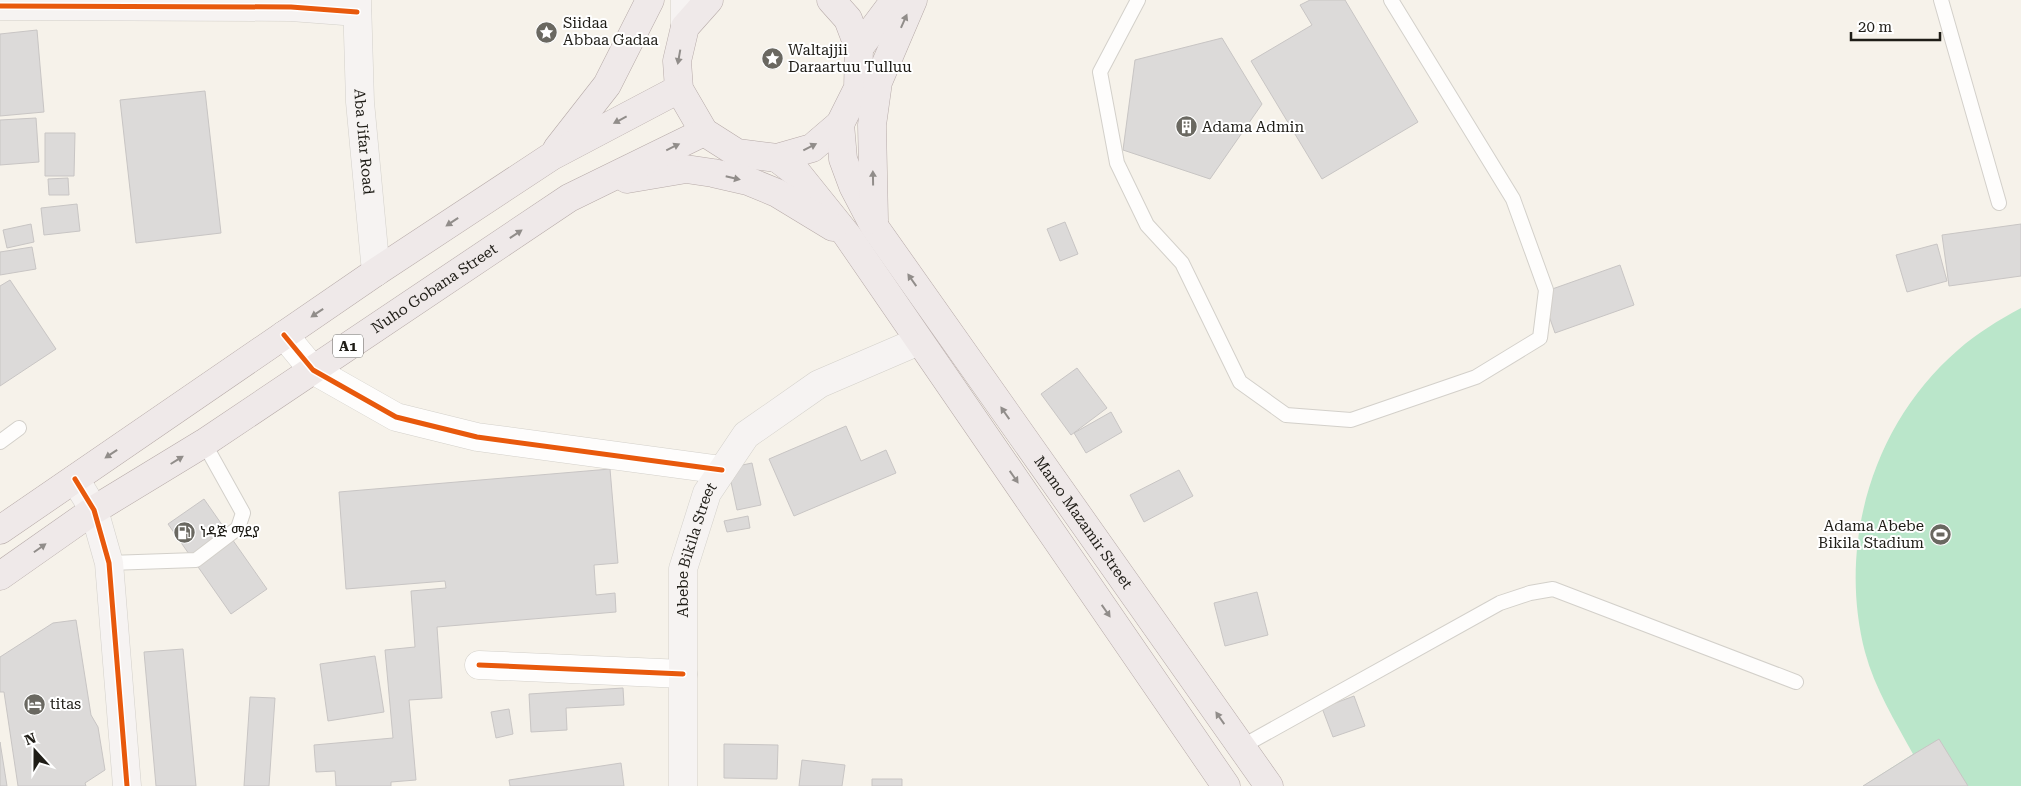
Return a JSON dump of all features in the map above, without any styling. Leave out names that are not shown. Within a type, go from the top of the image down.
[{"type":"main road","points":[[552,156],[607,85],[650,0]]},
{"type":"main road","points":[[709,0],[686,27],[677,61],[679,89],[704,132],[737,153],[776,158],[812,148],[840,124],[858,88],[859,48],[848,19],[831,0]]},
{"type":"main road","points":[[859,48],[895,0]]},
{"type":"main road","points":[[874,226],[872,125],[878,82],[913,0]]},
{"type":"main road","points":[[0,530],[376,272],[552,156],[679,89]]},
{"type":"main road","name":"Mamo Mazamir Street","points":[[840,124],[842,159],[853,186],[874,226],[1269,786]]},
{"type":"main road","name":"Nuho Gobana Street","points":[[0,576],[94,510],[204,443],[569,198],[704,132]]},
{"type":"main road","name":"Mamo Mazamir Street","points":[[776,158],[798,174],[847,235],[1226,786]]},
{"type":"main road","points":[[598,184],[686,170],[713,173],[748,181],[777,193],[847,235]]},
{"type":"main road","points":[[948,383],[972,366]]},
{"type":"street","points":[[685,0],[686,27]]},
{"type":"street","name":"Aba Jifar Road","points":[[0,6],[357,6],[360,102],[376,272]]},
{"type":"street","points":[[284,335],[313,370],[396,417],[477,437],[722,470]]},
{"type":"street","name":"Abebe Bikila Street","points":[[683,786],[683,569],[707,493],[746,435],[819,384],[919,341]]},
{"type":"street","points":[[75,479],[94,510],[109,563],[127,786]]},
{"type":"street","points":[[478,665],[683,674]]},
{"type":"lane","points":[[1138,0],[1100,72],[1117,162],[1147,225],[1182,264],[1240,382],[1286,415],[1350,420],[1476,377],[1540,338],[1546,290],[1513,198],[1391,0]]},
{"type":"lane","points":[[1941,0],[1999,203]]},
{"type":"lane","points":[[0,442],[19,428]]},
{"type":"lane","points":[[109,563],[196,560],[238,528],[242,513],[204,443]]},
{"type":"lane","points":[[1241,747],[1500,603],[1530,593],[1553,589],[1796,682]]},
{"type":"green space","name":"Adama Abebe Bikila Stadium","points":[[2021,308],[2021,786],[1863,786],[1913,754],[1874,679],[1865,652],[1857,611],[1856,570],[1860,528],[1869,488],[1884,449],[1904,413],[1928,380],[1973,338]]},
{"type":"building","points":[[1310,0],[1345,0],[1418,122],[1322,179],[1251,61],[1312,25],[1300,5]]},
{"type":"building","points":[[37,30],[44,112],[0,116],[0,34]]},
{"type":"building","name":"Adama Admin","points":[[1222,38],[1262,104],[1210,179],[1123,150],[1135,60]]},
{"type":"building","points":[[205,91],[221,233],[136,243],[120,100]]},
{"type":"building","points":[[36,118],[39,162],[0,165],[0,120]]},
{"type":"building","points":[[45,133],[75,133],[74,176],[45,176]]},
{"type":"building","points":[[68,178],[69,195],[49,195],[48,179]]},
{"type":"building","points":[[77,204],[80,231],[44,235],[41,208]]},
{"type":"building","points":[[1065,222],[1078,254],[1060,261],[1047,229]]},
{"type":"building","points":[[31,224],[34,242],[7,248],[3,230]]},
{"type":"building","points":[[2021,224],[2021,276],[1949,286],[1942,235]]},
{"type":"building","points":[[1937,244],[1947,281],[1907,292],[1896,255]]},
{"type":"building","points":[[32,247],[36,269],[0,275],[0,252]]},
{"type":"building","points":[[1620,265],[1634,305],[1555,333],[1541,293]]},
{"type":"building","points":[[10,280],[56,349],[0,386],[0,286]]},
{"type":"building","points":[[1077,368],[1107,408],[1071,435],[1041,394]]},
{"type":"building","points":[[1111,412],[1122,432],[1086,453],[1074,433]]},
{"type":"building","points":[[846,426],[861,461],[886,450],[896,473],[794,516],[769,459]]},
{"type":"building","points":[[752,463],[761,505],[737,510],[728,468]]},
{"type":"building","points":[[610,469],[618,563],[594,565],[596,595],[615,593],[616,612],[437,627],[442,698],[409,700],[416,780],[391,782],[391,786],[336,786],[335,771],[316,772],[314,745],[393,738],[385,650],[415,647],[411,591],[446,588],[445,581],[346,589],[339,492]]},
{"type":"building","points":[[1179,470],[1193,496],[1144,522],[1130,495]]},
{"type":"building","points":[[204,499],[267,589],[231,614],[168,524]]},
{"type":"building","points":[[748,516],[750,528],[727,532],[724,521]]},
{"type":"building","points":[[1257,592],[1268,635],[1225,646],[1214,603]]},
{"type":"building","points":[[76,620],[91,715],[98,727],[105,770],[85,783],[86,786],[18,786],[4,692],[0,692],[0,657],[53,623]]},
{"type":"building","points":[[183,649],[196,786],[156,786],[144,652]]},
{"type":"building","points":[[375,656],[384,712],[328,721],[320,664]]},
{"type":"building","points":[[623,688],[624,705],[566,708],[567,730],[531,732],[529,694]]},
{"type":"building","points":[[1354,696],[1365,726],[1333,737],[1322,708]]},
{"type":"building","points":[[250,697],[275,698],[269,786],[244,786]]},
{"type":"building","points":[[509,709],[513,734],[496,738],[491,712]]},
{"type":"building","points":[[1939,739],[1968,786],[1863,786],[1914,754]]},
{"type":"building","points":[[0,742],[7,786],[0,786]]},
{"type":"building","points":[[724,744],[778,745],[777,779],[724,778]]},
{"type":"building","points":[[802,760],[845,765],[842,786],[799,786]]},
{"type":"building","points":[[621,763],[624,786],[510,786],[509,780]]},
{"type":"building","points":[[872,779],[902,779],[902,786],[872,786]]},
{"type":"cycle path","points":[[0,6],[291,7],[357,12]]},
{"type":"cycle path","points":[[284,335],[313,370],[396,417],[477,437],[722,470]]},
{"type":"cycle path","points":[[75,479],[94,510],[109,563],[127,786]]},
{"type":"cycle path","points":[[479,665],[683,674]]},
{"type":"place","name":"Siidaa Abbaa Gadaa","points":[[547,32]]},
{"type":"place","name":"Waltajjii Daraartuu Tulluu","points":[[772,59]]},
{"type":"place","name":"Adama Admin","points":[[1186,127]]},
{"type":"place","name":"ነዳጅ ማደያ","points":[[184,532]]},
{"type":"place","name":"Adama Abebe Bikila Stadium","points":[[1940,535]]},
{"type":"place","name":"titas","points":[[34,704]]}]
